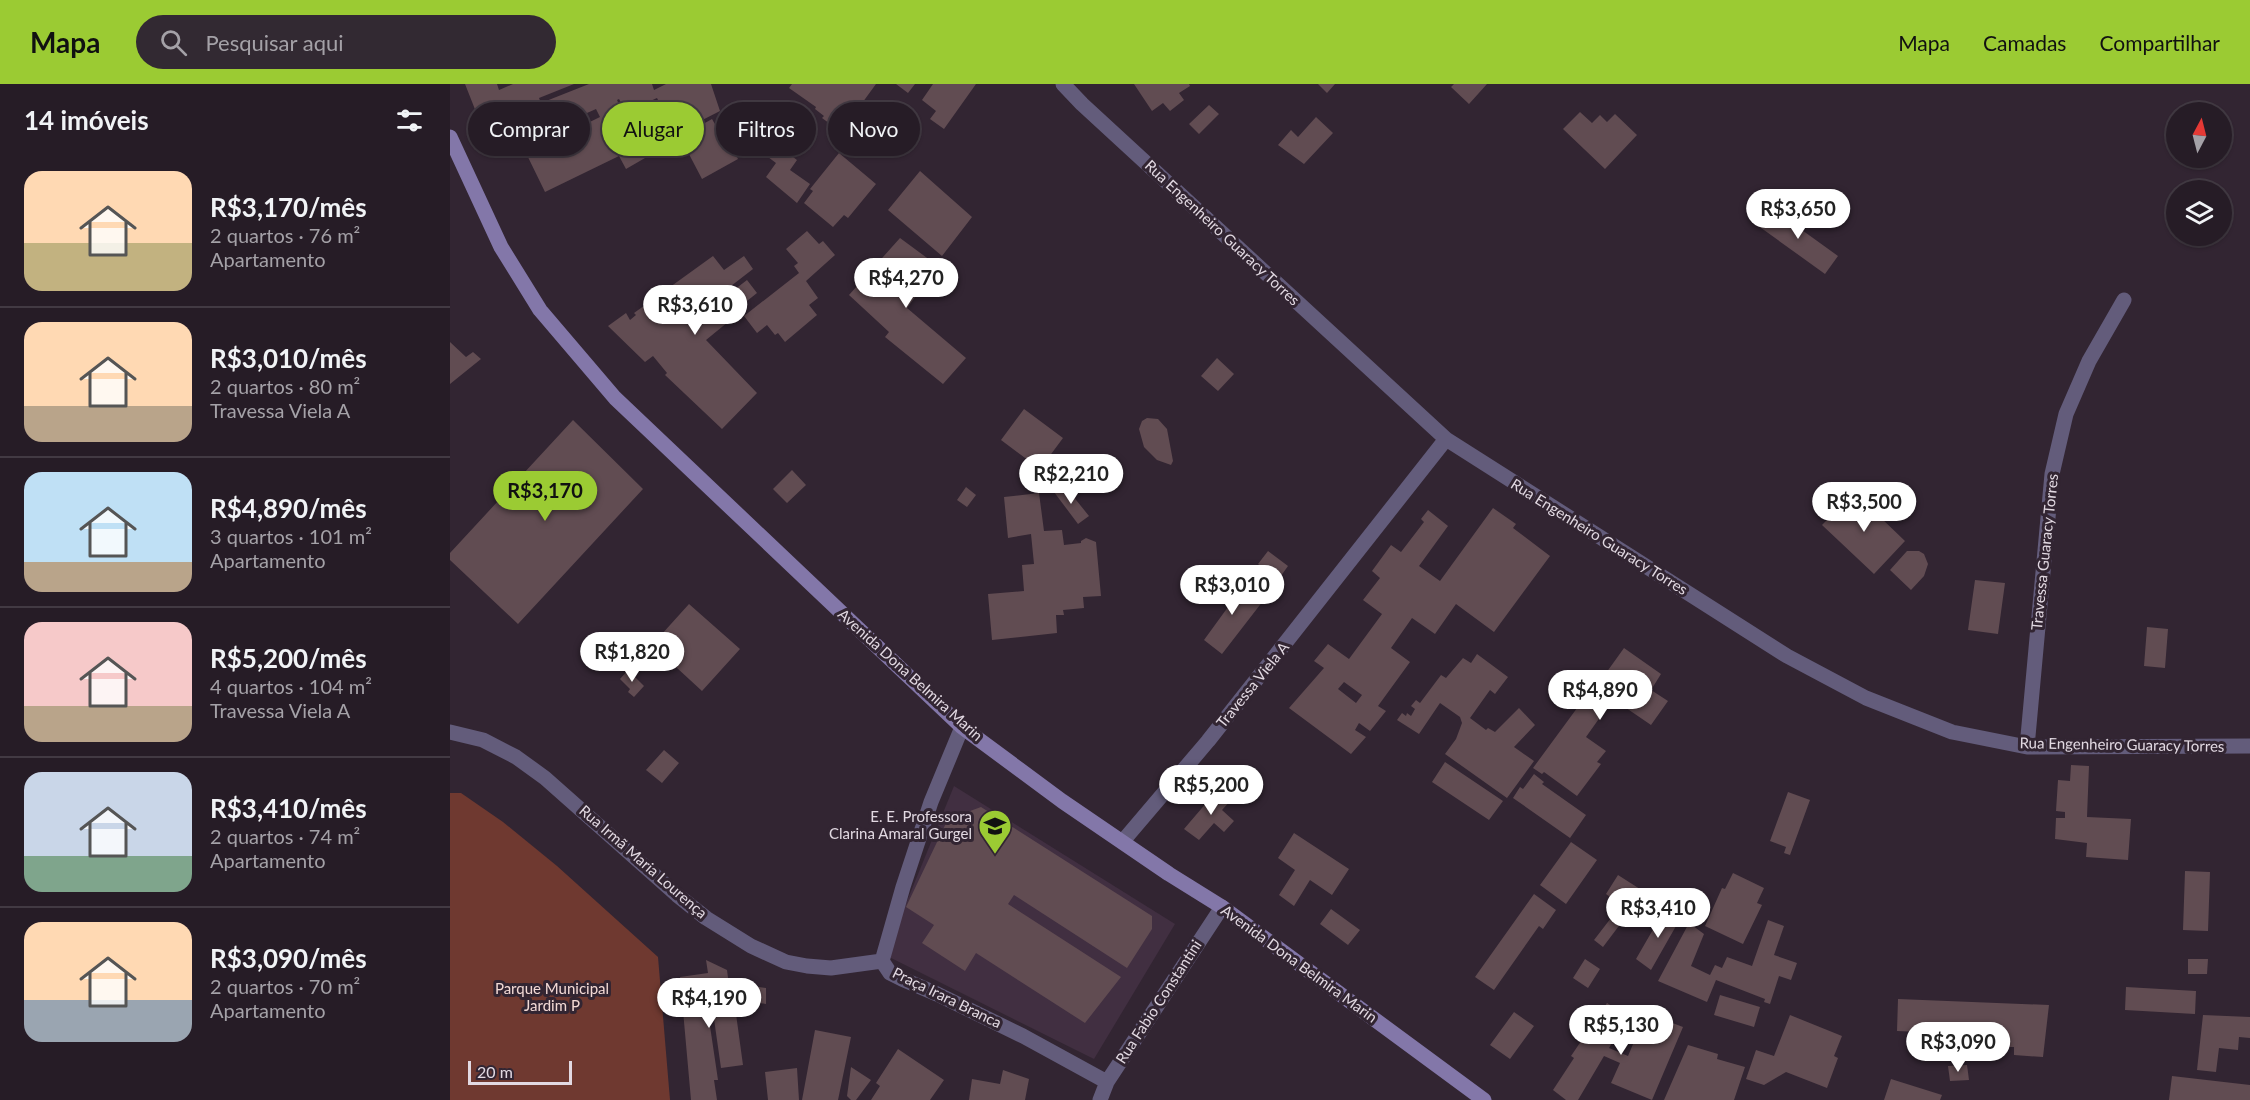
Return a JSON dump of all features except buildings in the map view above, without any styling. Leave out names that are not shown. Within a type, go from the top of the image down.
[{"type":"main road","name":"Avenida Dona Belmira Marin","points":[[450,137],[501,247],[540,310],[615,398],[962,727],[1062,801],[1222,907],[1484,1100]]},
{"type":"street","name":"Rua Engenheiro Guaracy Torres","points":[[1063,84],[1099,120],[1446,440],[1787,656],[1866,698],[1952,732],[2027,747],[2250,746]]},
{"type":"street","name":"Travessa Guaracy Torres","points":[[2027,747],[2052,474],[2066,414],[2089,361],[2124,300]]},
{"type":"street","name":"Travessa Viela A","points":[[1123,841],[1215,733],[1446,440]]},
{"type":"street","name":"Praça Irara Branca","points":[[962,727],[931,802],[882,961],[890,973],[1014,1031],[1107,1082]]},
{"type":"street","name":"Rua Irmã Maria Lourença","points":[[450,732],[483,740],[516,757],[562,793],[677,895],[706,918],[752,946],[786,962],[807,966],[831,968],[882,961]]},
{"type":"street","name":"Rua Fabio Constantini","points":[[1100,1100],[1107,1082],[1222,907]]},
{"type":"shaded area","name":"E. E. Professora Clarina Amaral Gurgel","points":[[954,786],[1175,924],[1094,1059],[885,955]]},
{"type":"green space","name":"Parque Municipal Jardim P","points":[[450,793],[461,793],[503,822],[557,866],[658,957],[670,1100],[450,1100]]},
{"type":"place","name":"E. E. Professora Clarina Amaral Gurgel","points":[[995,855]]}]
